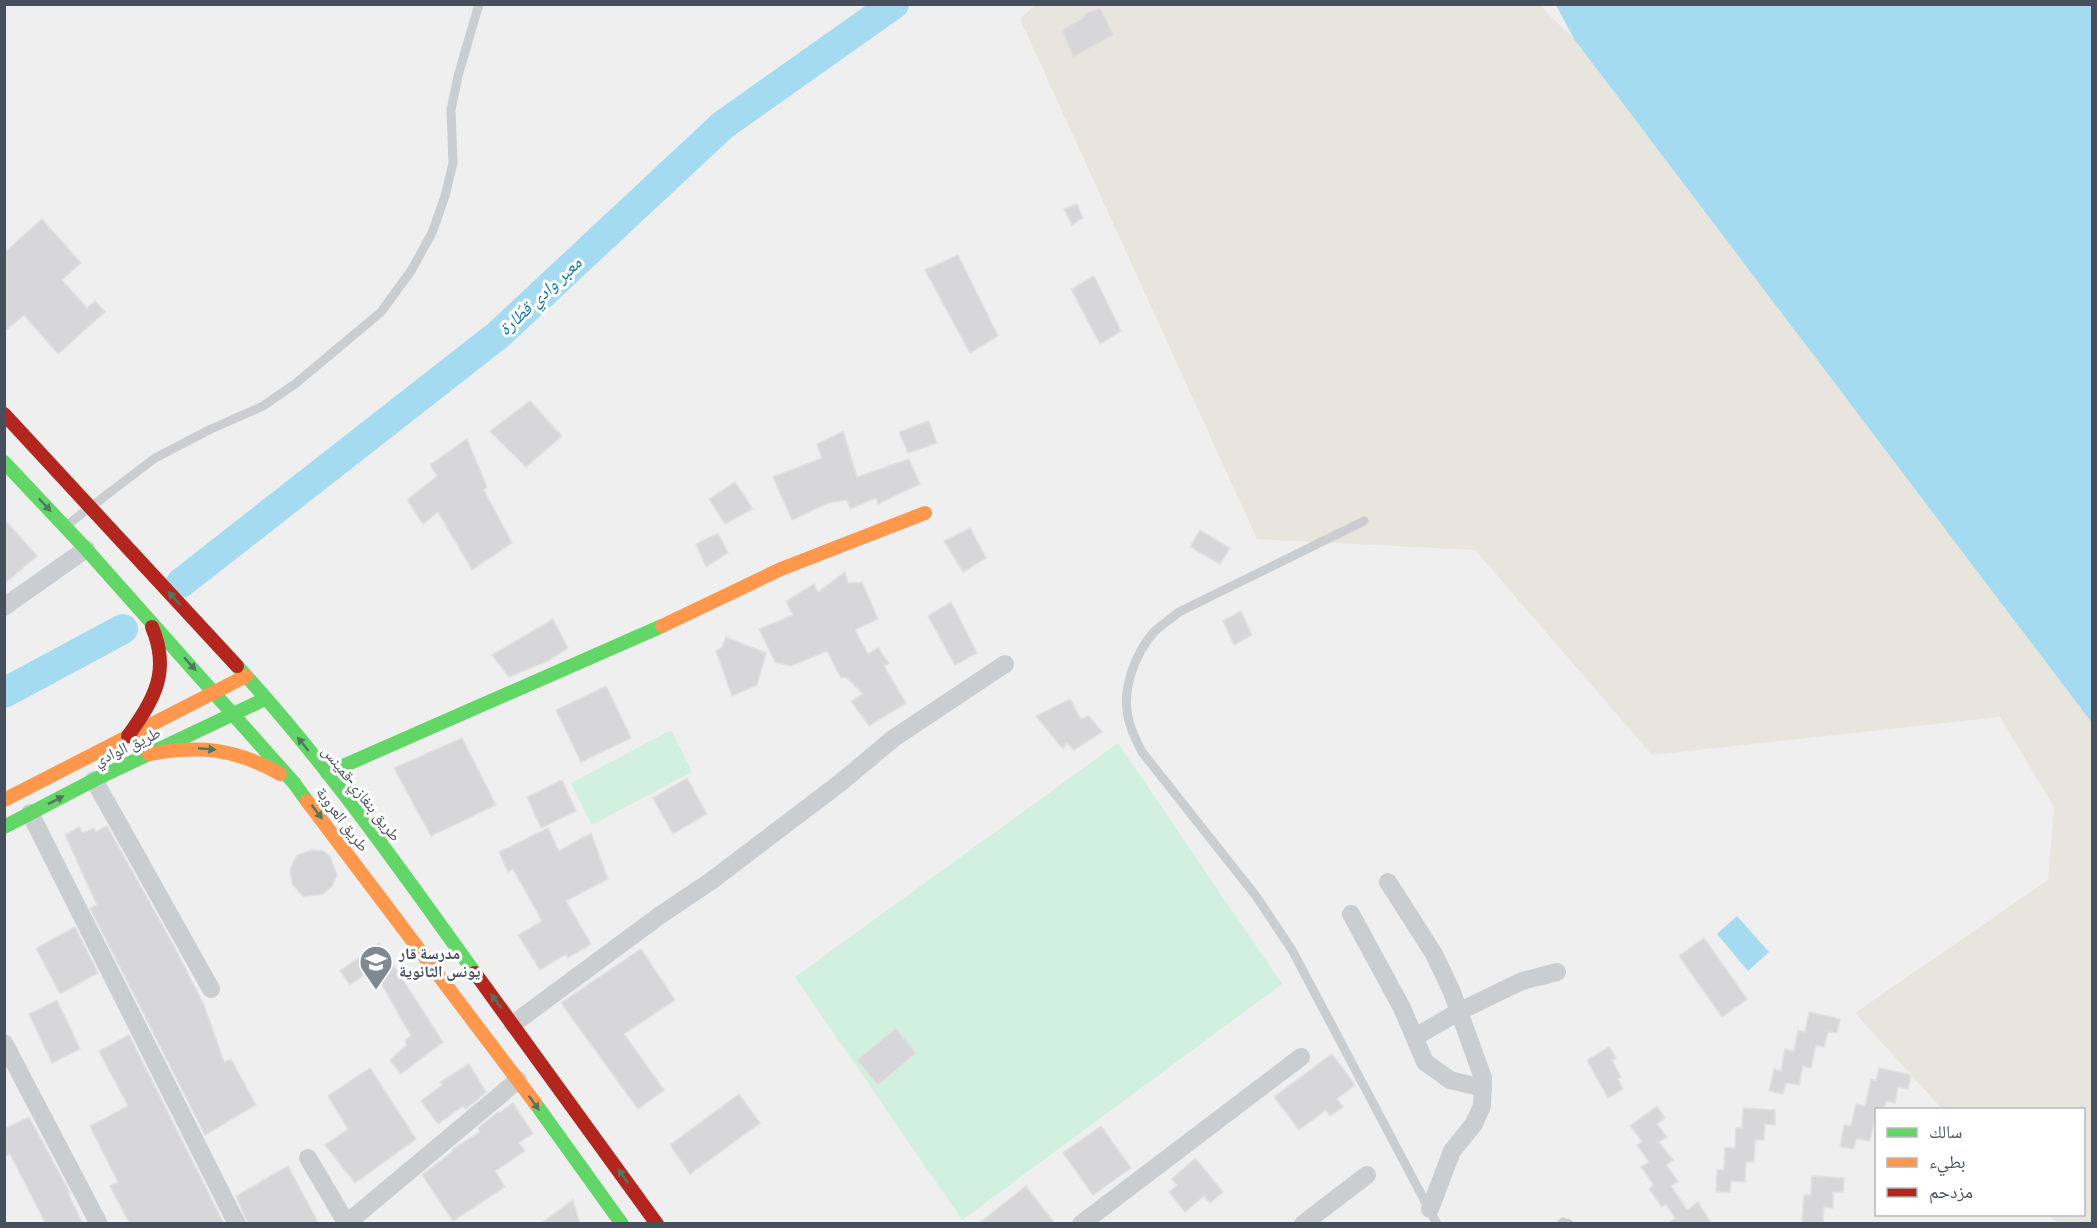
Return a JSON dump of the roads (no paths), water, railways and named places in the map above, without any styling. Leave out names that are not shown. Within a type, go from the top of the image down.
[{"type":"main road","name":"طريق بنغازي-قمينس","points":[[4,414],[246,676],[327,773],[513,1024],[657,1224]]},
{"type":"main road","name":"طريق العروبة","points":[[4,462],[86,549],[294,783],[518,1080],[622,1224]]},
{"type":"main road","points":[[327,773],[631,641],[781,569],[925,513]]},
{"type":"main road","points":[[128,736],[147,709],[157,686],[161,664],[160,651],[150,620]]},
{"type":"main road","name":"طريق الوادي","points":[[4,801],[246,676]]},
{"type":"main road","name":"طريق الوادي","points":[[4,827],[94,780],[265,699]]},
{"type":"main road","points":[[149,754],[179,748],[210,748],[240,754],[268,766],[294,783]]},
{"type":"street","points":[[4,606],[86,549]]},
{"type":"street","points":[[513,1024],[711,881],[840,783],[894,738],[1005,664]]},
{"type":"street","points":[[94,780],[211,989]]},
{"type":"street","points":[[30,813],[237,1224]]},
{"type":"street","points":[[1388,882],[1434,954],[1460,1011],[1483,1078],[1482,1106],[1474,1124],[1452,1151],[1434,1216]]},
{"type":"street","points":[[1352,914],[1402,1008],[1425,1062],[1450,1080],[1483,1088]]},
{"type":"street","points":[[1415,1037],[1460,1011],[1522,981],[1557,972]]},
{"type":"street","points":[[4,1043],[99,1224]]},
{"type":"street","points":[[1081,1224],[1301,1057]]},
{"type":"street","points":[[308,1158],[346,1223],[518,1080]]},
{"type":"street","points":[[1303,1224],[1367,1175]]},
{"type":"lane","points":[[66,527],[155,458],[211,429],[263,406],[295,384],[381,312],[411,271],[432,233],[445,196],[453,163],[451,110],[458,76],[479,4]]},
{"type":"lane","points":[[1364,521],[1179,612],[1153,633],[1139,655],[1126,697],[1132,730],[1142,752],[1256,896],[1292,950],[1434,1216]]},
{"type":"lane","points":[[1561,1224],[1563,1222],[1569,1224]]},
{"type":"water","points":[[1556,5],[2092,5],[2092,723],[1574,39]]},
{"type":"water","points":[[1737,916],[1769,952],[1748,971],[1717,934]]},
{"type":"waterway","name":"معبر وادي قطّارة","points":[[181,583],[498,335],[723,125],[894,4]]},
{"type":"waterway","name":"معبر وادي قطّارة","points":[[4,693],[123,629]]},
{"type":"place","name":"مدرسة قار يونس الثانوية","points":[[376,991]]}]
